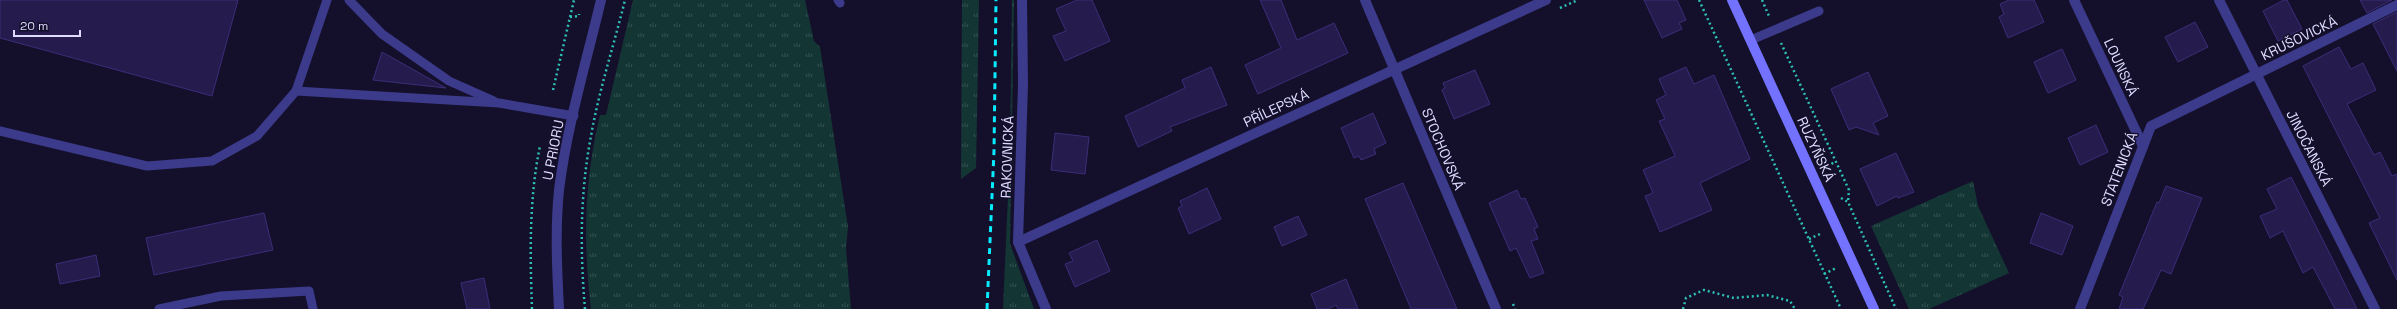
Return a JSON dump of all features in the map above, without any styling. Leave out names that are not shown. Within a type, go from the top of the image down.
[{"type":"street","name":"U PRIORU","points":[[558,309],[556,249],[559,191],[567,140],[601,0]]},
{"type":"street","name":"RAKOVNICKÁ","points":[[1022,0],[1023,84],[1018,242],[1046,309]]},
{"type":"street","name":"STOCHOVSKÁ","points":[[1365,0],[1496,309]]},
{"type":"street","name":"PŘÍLEPSKÁ","points":[[1018,242],[1546,0]]},
{"type":"street","name":"RUZYŇSKÁ","points":[[1732,0],[1874,309]]},
{"type":"street","name":"LOUNSKÁ","points":[[2074,0],[2143,146]]},
{"type":"street","name":"JINOČANSKÁ","points":[[2219,0],[2374,309]]},
{"type":"street","name":"KRUŠOVICKÁ","points":[[2256,74],[2397,5]]},
{"type":"street","name":"STATENICKÁ","points":[[2080,309],[2151,126],[2256,74]]},
{"type":"lane","points":[[0,131],[147,166],[212,161],[257,136],[296,91],[326,0]]},
{"type":"lane","points":[[349,0],[382,34],[449,81],[499,103]]},
{"type":"lane","points":[[1750,40],[1819,11]]},
{"type":"lane","points":[[296,91],[499,103],[574,116]]},
{"type":"lane","points":[[158,309],[221,296],[309,291],[313,309]]},
{"type":"path","points":[[553,90],[574,0]]},
{"type":"path","points":[[585,309],[581,260],[582,214],[588,157],[595,118],[625,0]]},
{"type":"path","points":[[1699,0],[1841,309]]},
{"type":"path","points":[[1762,0],[1849,190],[1848,202],[1896,309]]},
{"type":"path","points":[[570,16],[579,16]]},
{"type":"path","points":[[532,309],[530,251],[534,196],[540,146]]},
{"type":"path","points":[[1823,168],[1835,162]]},
{"type":"path","points":[[1836,196],[1848,202]]},
{"type":"path","points":[[1809,239],[1820,234]]},
{"type":"path","points":[[1824,274],[1836,268]]},
{"type":"path","points":[[1683,309],[1686,298],[1694,292],[1704,290],[1734,298],[1767,295],[1790,301],[1795,309]]},
{"type":"green space","points":[[633,0],[805,0],[814,41],[820,47],[848,227],[846,248],[851,309],[591,309],[588,284],[586,212],[591,164],[600,115],[606,115]]},
{"type":"green space","points":[[962,0],[979,0],[976,168],[961,179]]},
{"type":"green space","points":[[1012,0],[1014,0],[1010,244],[1034,309],[1003,309],[1010,152]]},
{"type":"green space","points":[[1973,181],[1978,206],[2009,273],[1929,309],[1909,309],[1871,226]]},
{"type":"building","points":[[0,0],[238,0],[212,96],[0,38]]},
{"type":"building","points":[[1077,0],[1092,0],[1110,41],[1065,61],[1053,36],[1066,31],[1056,9]]},
{"type":"building","points":[[1260,0],[1281,0],[1297,40],[1334,23],[1348,53],[1258,94],[1245,65],[1281,48]]},
{"type":"building","points":[[1644,0],[1677,0],[1686,20],[1679,23],[1682,29],[1662,38]]},
{"type":"building","points":[[2009,0],[2034,0],[2044,22],[2008,38],[1999,17],[2004,14],[2000,4]]},
{"type":"building","points":[[2284,0],[2287,0],[2302,29],[2278,41],[2263,11]]},
{"type":"building","points":[[2360,0],[2392,0],[2367,13]]},
{"type":"building","points":[[2397,12],[2397,71],[2373,24]]},
{"type":"building","points":[[2195,22],[2208,47],[2178,62],[2165,37]]},
{"type":"building","points":[[2339,47],[2351,69],[2363,63],[2376,90],[2347,104],[2374,155],[2380,152],[2392,176],[2397,174],[2397,280],[2369,223],[2380,218],[2303,66]]},
{"type":"building","points":[[2062,49],[2076,80],[2048,93],[2034,62]]},
{"type":"building","points":[[382,52],[446,88],[373,80]]},
{"type":"building","points":[[1211,67],[1227,105],[1170,127],[1172,131],[1138,147],[1125,116],[1185,88],[1182,80]]},
{"type":"building","points":[[1686,67],[1694,84],[1714,75],[1750,159],[1700,183],[1712,210],[1660,232],[1645,196],[1653,193],[1643,170],[1675,156],[1659,121],[1665,119],[1656,100],[1666,95],[1659,79]]},
{"type":"building","points":[[1475,70],[1490,104],[1454,119],[1442,90],[1445,88],[1443,83]]},
{"type":"building","points":[[1868,72],[1888,116],[1873,123],[1879,135],[1856,127],[1849,130],[1831,89]]},
{"type":"building","points":[[1373,113],[1386,143],[1374,149],[1376,154],[1361,160],[1359,156],[1354,158],[1341,128]]},
{"type":"building","points":[[2096,125],[2108,152],[2080,165],[2068,138]]},
{"type":"building","points":[[1055,133],[1089,137],[1085,174],[1051,170]]},
{"type":"building","points":[[1896,153],[1914,192],[1898,198],[1897,196],[1877,206],[1860,169]]},
{"type":"building","points":[[2291,177],[2357,309],[2335,309],[2313,267],[2303,273],[2283,231],[2270,238],[2260,216],[2277,209],[2267,189]]},
{"type":"building","points":[[1403,183],[1457,309],[1411,309],[1365,199]]},
{"type":"building","points":[[2166,186],[2202,198],[2171,274],[2161,270],[2143,309],[2119,309],[2123,297],[2119,295],[2157,202],[2159,203]]},
{"type":"building","points":[[1207,188],[1221,219],[1189,234],[1178,208],[1182,206],[1180,201]]},
{"type":"building","points":[[1517,190],[1521,199],[1525,198],[1538,227],[1534,229],[1538,239],[1531,241],[1544,273],[1530,278],[1516,248],[1510,251],[1489,203]]},
{"type":"building","points":[[264,213],[273,250],[154,275],[146,238]]},
{"type":"building","points":[[2041,213],[2073,226],[2062,255],[2030,243]]},
{"type":"building","points":[[1298,216],[1307,235],[1282,246],[1274,227]]},
{"type":"building","points":[[1097,240],[1110,271],[1075,287],[1065,264],[1073,261],[1069,253]]},
{"type":"building","points":[[96,255],[100,276],[60,284],[56,264]]},
{"type":"building","points":[[484,278],[490,309],[467,309],[461,283]]},
{"type":"building","points":[[1346,279],[1358,309],[1338,309],[1336,305],[1328,309],[1317,309],[1311,294]]},
{"type":"railway","points":[[987,309],[994,151],[996,0]]}]
